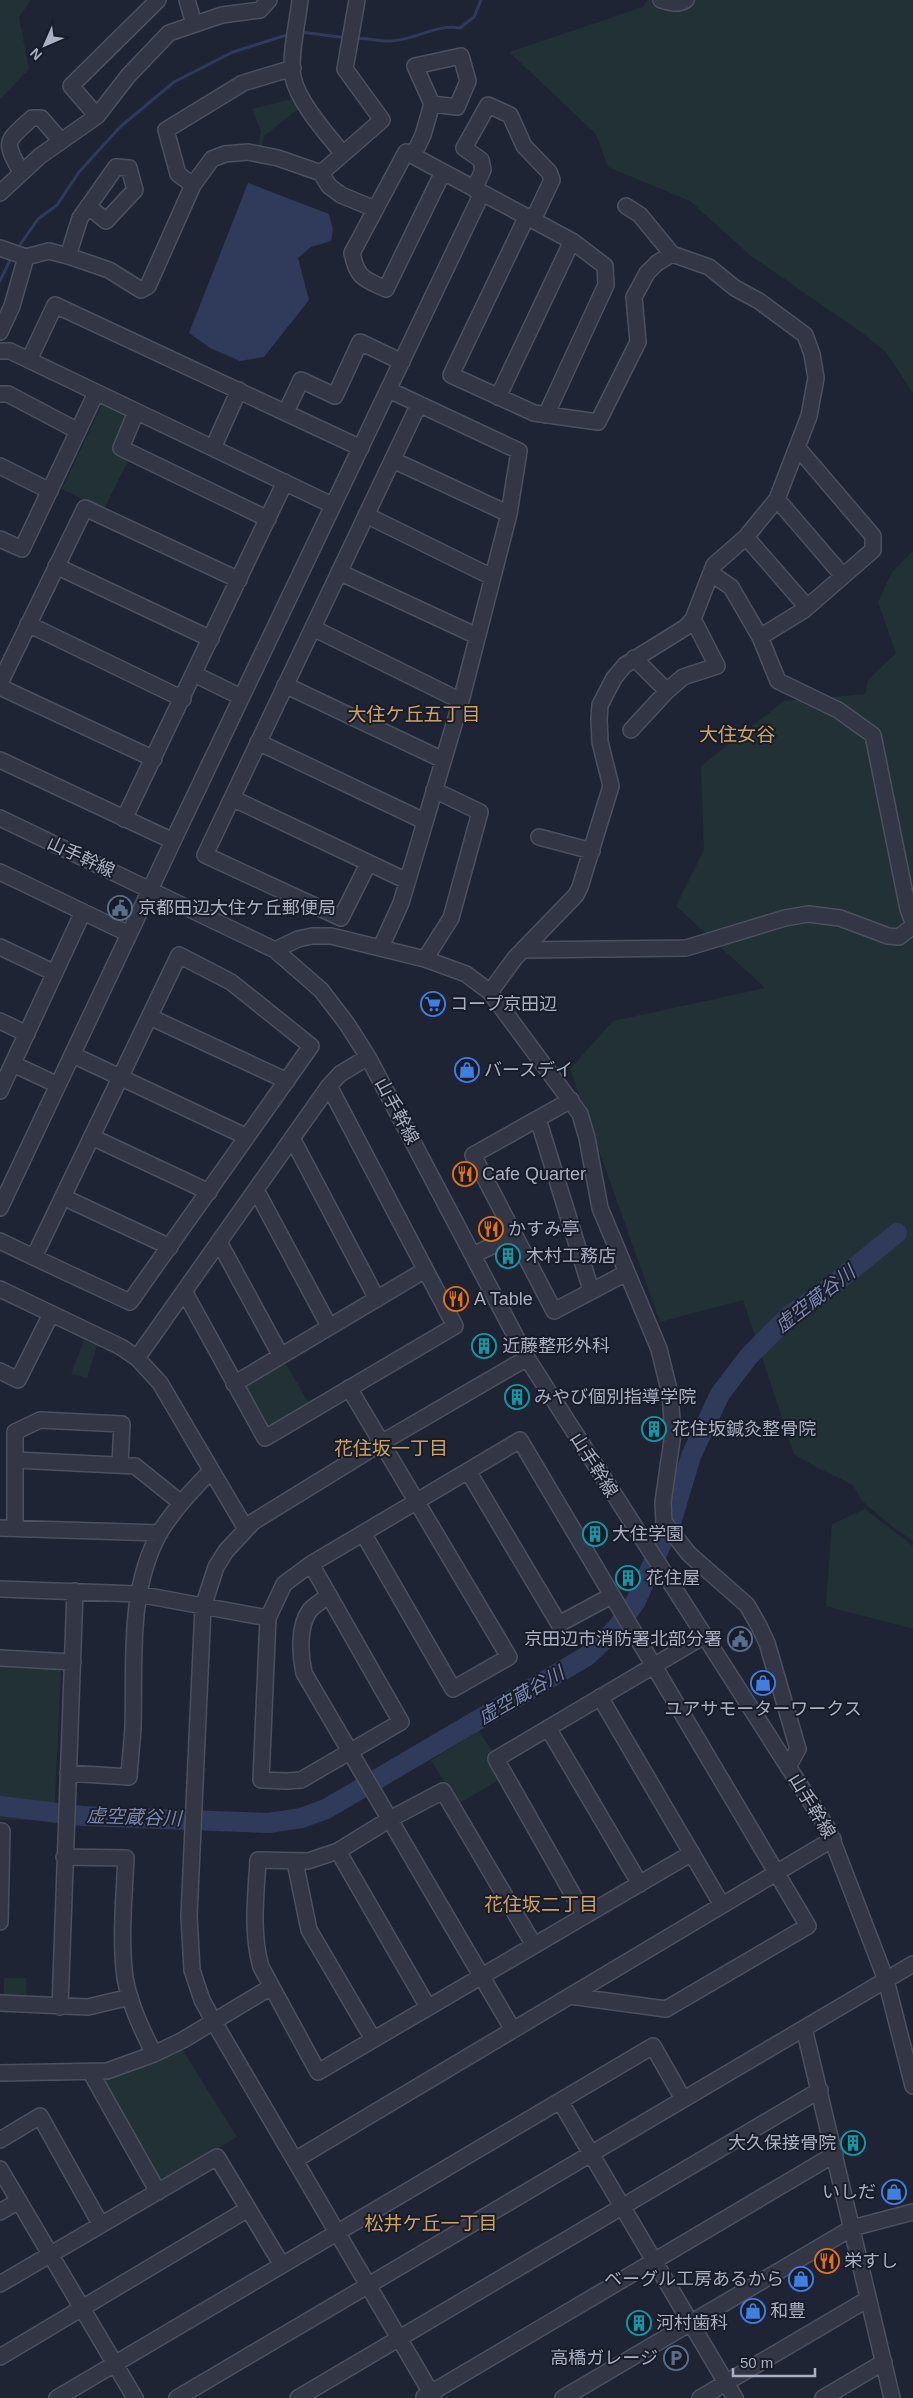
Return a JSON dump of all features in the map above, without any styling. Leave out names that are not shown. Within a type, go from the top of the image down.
[{"type":"street","points":[[97,116],[71,86],[158,0]]},
{"type":"street","points":[[187,0],[194,24]]},
{"type":"street","points":[[0,194],[10,186],[21,172],[97,116],[128,76],[169,32],[222,15],[260,10],[269,0]]},
{"type":"street","points":[[300,0],[294,41],[293,77],[301,94],[343,154]]},
{"type":"street","points":[[321,173],[382,120],[345,69],[357,0]]},
{"type":"street","points":[[662,0],[671,4],[682,3],[686,0]]},
{"type":"street","points":[[193,185],[178,174],[166,130],[243,83],[293,68]]},
{"type":"street","points":[[413,156],[424,135],[432,104]]},
{"type":"street","points":[[0,1208],[332,505],[390,390],[478,191],[483,170],[481,160],[464,148],[488,105],[510,115],[524,146],[549,172],[552,180],[530,218],[451,375],[534,413],[598,422],[638,342],[634,297],[647,273],[657,263],[672,254]]},
{"type":"street","points":[[21,172],[8,149],[10,138],[32,118],[41,118],[61,141]]},
{"type":"street","points":[[0,332],[12,306],[14,252],[49,251],[109,270],[141,290],[148,286],[193,185],[212,159],[225,154],[248,152],[278,158],[321,173],[329,186],[341,195],[375,209]]},
{"type":"street","points":[[443,172],[386,289],[362,278],[355,266],[352,253],[406,152],[572,241],[605,266],[606,285],[546,415]]},
{"type":"street","points":[[68,256],[80,218],[88,206]]},
{"type":"street","points":[[490,992],[515,958],[576,896],[592,851],[611,786],[600,742],[600,705],[614,678],[634,658],[686,627],[693,619],[714,566],[746,537],[778,499],[809,416],[816,378],[812,354],[806,335],[758,301],[734,288],[709,267],[672,254],[640,215],[626,206]]},
{"type":"street","points":[[498,397],[572,241]]},
{"type":"street","points":[[28,360],[55,305],[361,448]]},
{"type":"street","points":[[286,412],[301,380],[335,396],[360,342],[402,362]]},
{"type":"street","points":[[0,351],[10,351],[332,505]]},
{"type":"street","points":[[213,448],[239,390]]},
{"type":"street","points":[[381,948],[401,902],[461,701],[509,514],[519,451],[390,390]]},
{"type":"street","points":[[0,539],[22,549],[96,393]]},
{"type":"street","points":[[0,394],[8,394],[78,431]]},
{"type":"street","points":[[368,864],[341,918],[205,855],[419,404]]},
{"type":"street","points":[[136,412],[121,448],[268,519]]},
{"type":"street","points":[[760,637],[807,607],[873,550],[873,536],[797,448]]},
{"type":"street","points":[[392,460],[509,514]]},
{"type":"street","points":[[0,466],[50,491]]},
{"type":"street","points":[[124,819],[240,580],[285,482]]},
{"type":"street","points":[[778,499],[844,576]]},
{"type":"street","points":[[154,759],[0,685],[28,624],[85,508],[240,580]]},
{"type":"street","points":[[366,515],[492,577]]},
{"type":"street","points":[[746,537],[807,607]]},
{"type":"street","points":[[56,566],[211,640]]},
{"type":"street","points":[[339,572],[477,636]]},
{"type":"street","points":[[524,950],[686,948],[785,918],[808,914],[840,918],[888,936],[899,937],[913,924],[908,910],[873,735],[838,710],[778,681],[760,637],[730,587],[712,574]]},
{"type":"street","points":[[631,730],[667,691],[683,677],[717,666],[693,619]]},
{"type":"street","points":[[28,624],[183,699]]},
{"type":"street","points":[[313,628],[461,701]]},
{"type":"street","points":[[634,658],[667,691]]},
{"type":"street","points":[[194,674],[241,698]]},
{"type":"street","points":[[285,685],[443,760]]},
{"type":"street","points":[[258,742],[424,821]]},
{"type":"street","points":[[0,760],[173,841]]},
{"type":"street","points":[[425,959],[451,918],[480,812],[434,790]]},
{"type":"street","points":[[232,798],[407,881]]},
{"type":"street","name":"山手幹線","points":[[0,818],[275,950],[320,990],[347,1024],[368,1057],[527,1358],[646,1548],[833,1839],[886,1980],[913,2086]]},
{"type":"street","points":[[539,837],[592,851]]},
{"type":"street","points":[[0,872],[129,934]]},
{"type":"street","points":[[0,1091],[83,912]]},
{"type":"street","points":[[275,950],[298,939],[312,936],[346,938],[425,959],[466,974],[490,992],[580,1114],[587,1138],[600,1208],[659,1348],[670,1394],[673,1433],[663,1502],[664,1522],[674,1539],[747,1605],[759,1626],[767,1644],[798,1749],[788,1767]]},
{"type":"street","points":[[0,947],[55,973]]},
{"type":"street","points":[[0,1241],[34,1257],[130,1302],[311,1046],[231,982],[179,955],[34,1257]]},
{"type":"street","points":[[150,1017],[287,1081]]},
{"type":"street","points":[[0,1021],[27,1034]]},
{"type":"street","points":[[73,1055],[247,1137]]},
{"type":"street","points":[[137,1358],[329,1086],[340,1074],[368,1057]]},
{"type":"street","points":[[13,1064],[58,1085]]},
{"type":"street","points":[[184,1291],[265,1438],[455,1326],[329,1086]]},
{"type":"street","points":[[571,1100],[473,1155],[513,1236],[554,1311],[626,1273]]},
{"type":"street","points":[[538,1119],[592,1290]]},
{"type":"street","points":[[92,1137],[209,1192]]},
{"type":"street","points":[[292,1138],[377,1299]]},
{"type":"street","points":[[256,1190],[329,1326]]},
{"type":"street","points":[[63,1197],[170,1247]]},
{"type":"street","points":[[472,1255],[513,1236]]},
{"type":"street","points":[[219,1242],[281,1356]]},
{"type":"street","points":[[234,1384],[425,1270]]},
{"type":"street","points":[[0,1289],[121,1347],[137,1358],[160,1383],[246,1529]]},
{"type":"street","points":[[0,1371],[18,1380],[51,1314]]},
{"type":"street","points":[[527,1358],[266,1513],[246,1529],[226,1551],[216,1567],[203,1607],[189,1916],[192,1970],[202,2000],[399,2338],[430,2396],[834,2154]]},
{"type":"street","points":[[349,1388],[509,1656],[453,1689],[363,1533]]},
{"type":"street","points":[[120,1464],[122,1424],[40,1420],[15,1432],[15,1460],[7,1528],[160,1533]]},
{"type":"street","points":[[311,1564],[401,1722],[351,1755],[301,1780],[260,1780],[268,1618],[284,1584],[311,1564],[520,1440],[620,1612],[808,1926],[666,2009],[570,1996]]},
{"type":"street","points":[[15,1460],[135,1466],[180,1502]]},
{"type":"street","points":[[68,1773],[129,1777],[133,1728],[133,1659],[138,1594],[148,1559],[160,1533],[180,1502],[211,1471]]},
{"type":"street","points":[[468,1471],[559,1624],[611,1596]]},
{"type":"street","points":[[0,1589],[138,1594],[268,1618]]},
{"type":"street","points":[[60,2007],[75,1591]]},
{"type":"street","points":[[329,1595],[310,1611],[302,1630],[300,1657],[304,1673],[513,2030]]},
{"type":"street","points":[[586,1916],[496,1759],[704,1636]]},
{"type":"street","points":[[0,1658],[73,1662]]},
{"type":"street","points":[[600,1697],[722,1905]]},
{"type":"street","points":[[548,1728],[640,1884]]},
{"type":"street","points":[[534,1945],[443,1791],[388,1815],[338,1850],[308,1861],[258,1860],[254,1926],[256,1951],[261,1967],[271,1987],[318,2072],[692,1853]]},
{"type":"street","points":[[0,1831],[2,1831],[0,1922]]},
{"type":"street","points":[[294,2160],[833,1839]]},
{"type":"street","points":[[338,1850],[428,2007]]},
{"type":"street","points":[[64,1856],[126,1858],[123,1920],[125,1978],[140,2026],[154,2054]]},
{"type":"street","points":[[295,1862],[309,1930],[373,2040]]},
{"type":"street","points":[[177,2398],[913,1964]]},
{"type":"street","points":[[0,2073],[91,2073],[107,2071],[154,2054],[214,2022],[271,1987]]},
{"type":"street","points":[[0,2003],[88,2007],[130,1997]]},
{"type":"street","points":[[804,2028],[892,2398]]},
{"type":"street","points":[[56,2398],[653,2046],[683,2100]]},
{"type":"street","points":[[91,2073],[158,2192]]},
{"type":"street","points":[[298,2398],[820,2090]]},
{"type":"street","points":[[560,2101],[735,2398]]},
{"type":"street","points":[[0,2140],[40,2116],[102,2225]]},
{"type":"street","points":[[0,2284],[217,2157],[282,2265]]},
{"type":"street","points":[[0,2169],[135,2398]]},
{"type":"street","points":[[0,2212],[18,2201]]},
{"type":"street","points":[[0,2357],[248,2209]]},
{"type":"street","points":[[563,2398],[852,2228],[913,2212]]},
{"type":"street","points":[[700,2398],[868,2299]]},
{"type":"street","points":[[823,2398],[884,2362]]},
{"type":"shaded area","points":[[0,0],[31,0],[19,17],[29,69],[0,99]]},
{"type":"shaded area","points":[[647,0],[913,0],[913,393],[886,352],[857,329],[751,256],[690,201],[608,167],[596,134],[509,52],[643,7]]},
{"type":"shaded area","points":[[297,98],[302,106],[264,136],[261,147],[258,146],[261,131],[252,109]]},
{"type":"shaded area","points":[[102,405],[123,415],[126,421],[112,450],[129,459],[104,509],[62,489]]},
{"type":"shaded area","points":[[913,551],[913,1541],[862,1501],[853,1485],[794,1454],[743,1300],[660,1322],[570,1069],[613,1021],[765,988],[676,906],[704,850],[701,766],[784,701],[865,694],[868,680],[896,653],[878,602],[892,572]]},
{"type":"shaded area","points":[[84,1340],[97,1346],[87,1378],[71,1374]]},
{"type":"shaded area","points":[[284,1361],[310,1405],[270,1429],[264,1427],[243,1385]]},
{"type":"shaded area","points":[[865,1509],[913,1546],[913,1629],[826,1606],[832,1524]]},
{"type":"shaded area","points":[[0,1666],[61,1669],[54,1821],[0,1819]]},
{"type":"shaded area","points":[[479,1731],[493,1753],[489,1756],[502,1778],[458,1804],[431,1760]]},
{"type":"shaded area","points":[[4,1978],[26,1978],[27,2000],[4,1997]]},
{"type":"shaded area","points":[[182,2049],[237,2137],[161,2182],[98,2078],[150,2064]]},
{"type":"water","points":[[248,183],[329,214],[333,230],[331,241],[311,247],[298,258],[309,300],[264,357],[240,361],[210,348],[189,333]]},
{"type":"waterway","points":[[355,39],[391,41],[409,38],[442,28],[460,28],[474,17],[481,0]]},
{"type":"waterway","points":[[301,32],[347,38]]},
{"type":"waterway","points":[[17,249],[38,219],[57,205],[79,172],[120,127],[174,82],[233,52],[290,34]]},
{"type":"waterway","points":[[0,281],[12,256]]},
{"type":"waterway","name":"虚空蔵谷川","points":[[0,1806],[83,1816],[269,1823],[301,1818],[326,1809],[587,1656],[616,1629],[636,1601],[672,1520],[691,1456],[720,1394],[749,1356],[790,1315],[820,1295],[897,1233]]},
{"type":"place","name":"京都田辺大住ケ丘郵便局","points":[[120,908]]},
{"type":"place","name":"コープ京田辺","points":[[433,1004]]},
{"type":"place","name":"バースデイ","points":[[467,1070]]},
{"type":"place","name":"Cafe Quarter","points":[[465,1174]]},
{"type":"place","name":"かすみ亭","points":[[491,1229]]},
{"type":"place","name":"木村工務店","points":[[508,1256]]},
{"type":"place","name":"A Table","points":[[456,1299]]},
{"type":"place","name":"近藤整形外科","points":[[484,1346]]},
{"type":"place","name":"みやび個別指導学院","points":[[517,1397]]},
{"type":"place","name":"花住坂鍼灸整骨院","points":[[654,1429]]},
{"type":"place","name":"大住学園","points":[[595,1534]]},
{"type":"place","name":"花住屋","points":[[628,1578]]},
{"type":"place","name":"京田辺市消防署北部分署","points":[[740,1639]]},
{"type":"place","name":"ユアサモーターワークス","points":[[763,1683]]},
{"type":"place","name":"大久保接骨院","points":[[853,2143]]},
{"type":"place","name":"いしだ","points":[[894,2192]]},
{"type":"place","name":"栄すし","points":[[827,2261]]},
{"type":"place","name":"ベーグル工房あるから","points":[[801,2279]]},
{"type":"place","name":"和豊","points":[[753,2311]]},
{"type":"place","name":"河村歯科","points":[[639,2323]]},
{"type":"place","name":"高橋ガレージ","points":[[676,2358]]},
{"type":"district","name":"大住ケ丘五丁目","points":[[414,714]]},
{"type":"district","name":"大住女谷","points":[[737,734]]},
{"type":"district","name":"花住坂一丁目","points":[[391,1448]]},
{"type":"district","name":"花住坂二丁目","points":[[541,1904]]},
{"type":"district","name":"松井ケ丘一丁目","points":[[431,2223]]}]
